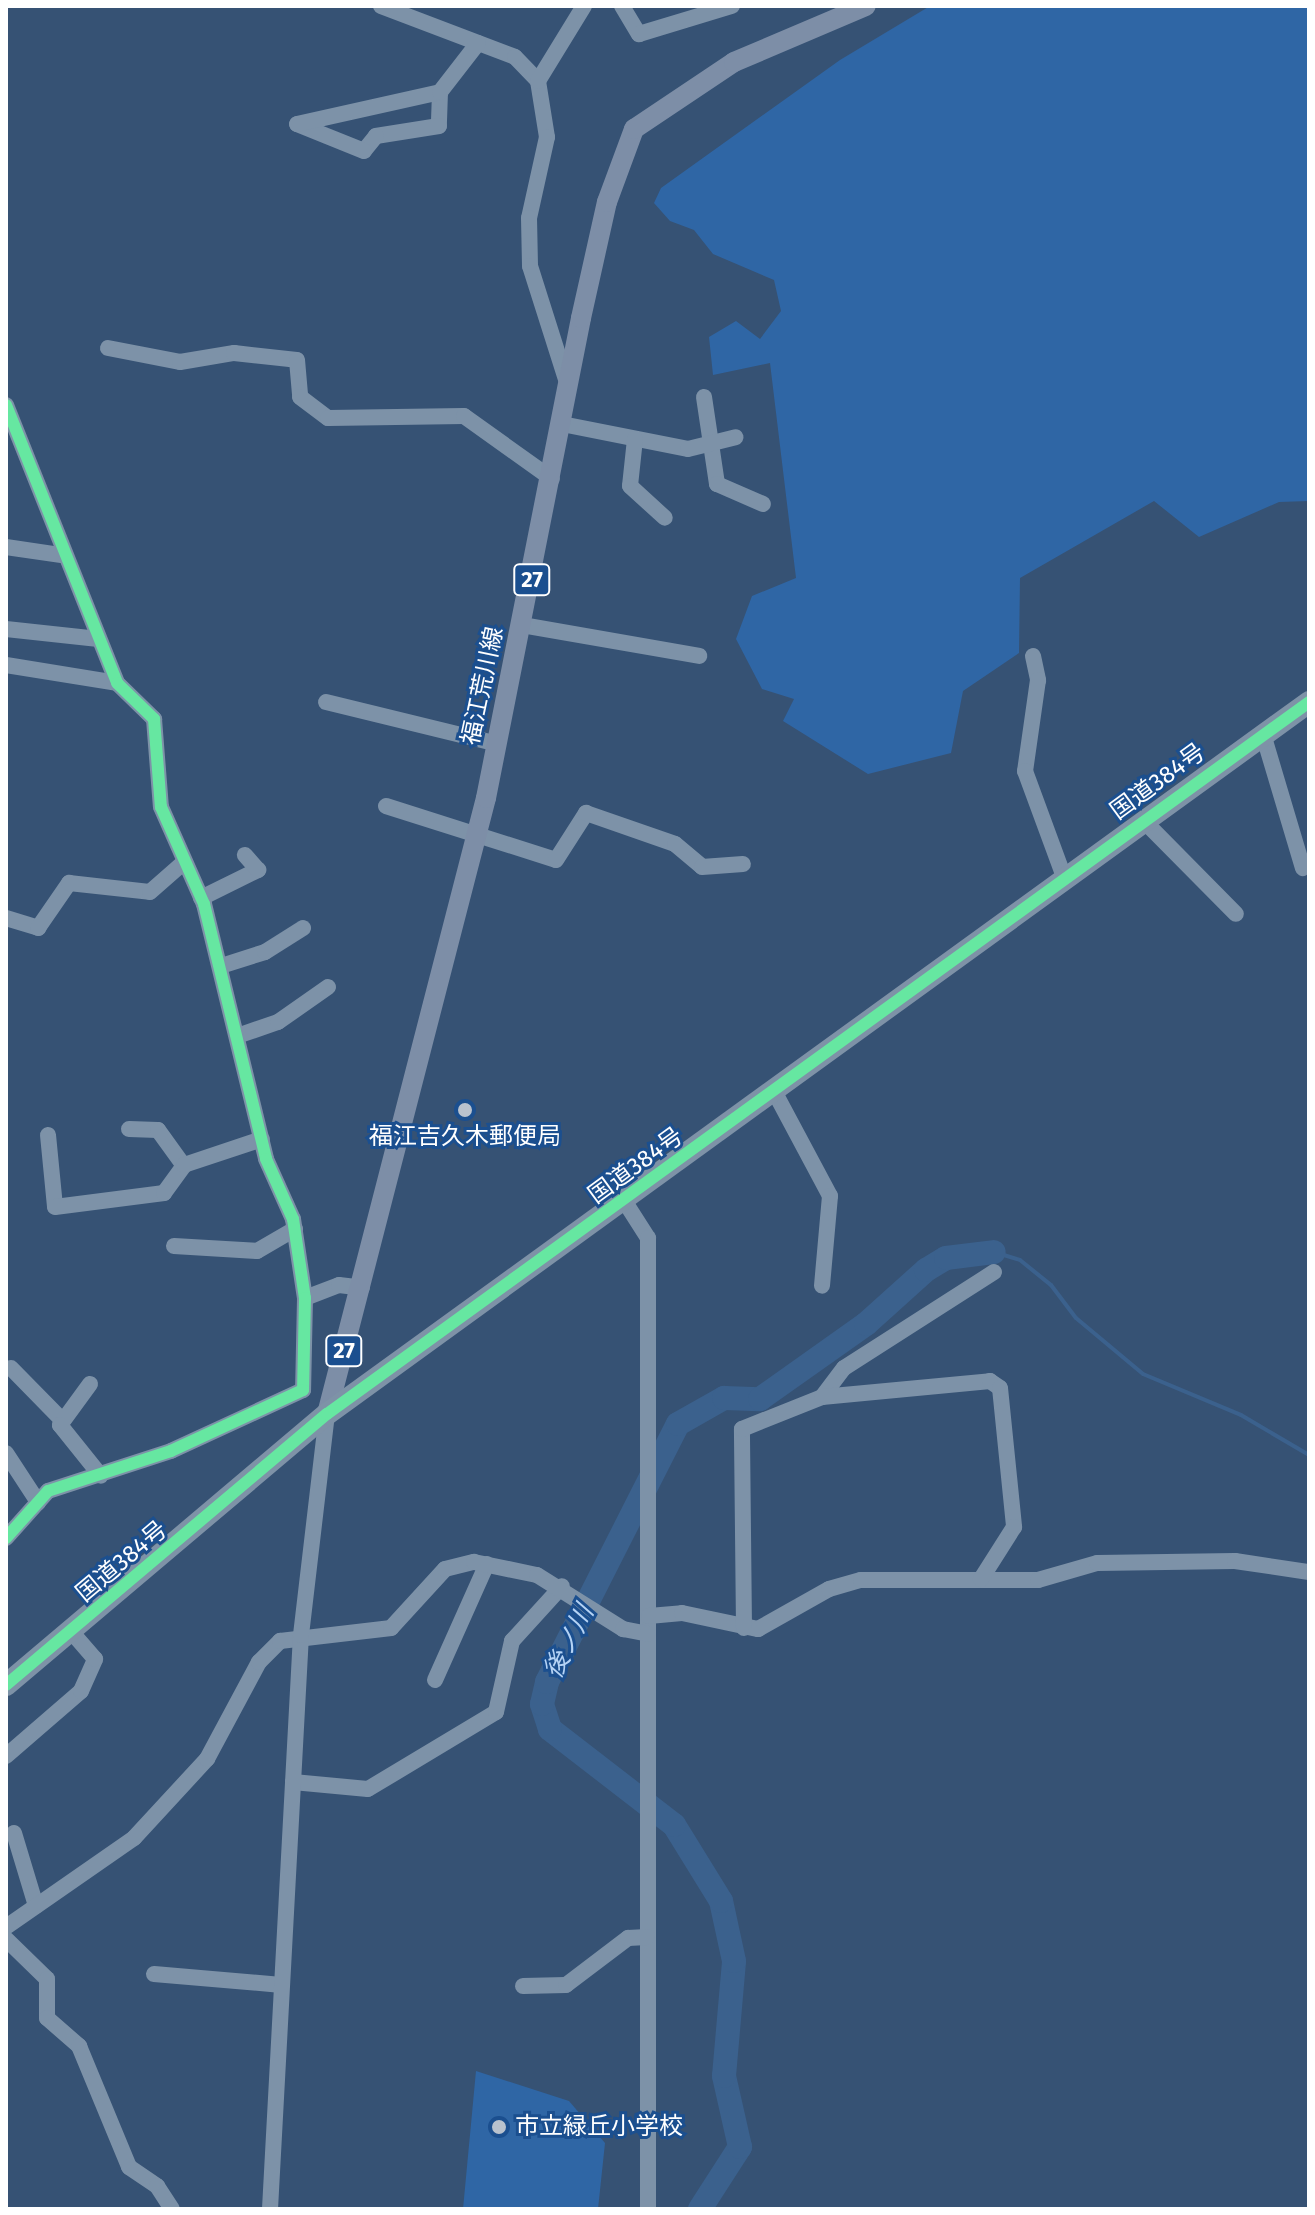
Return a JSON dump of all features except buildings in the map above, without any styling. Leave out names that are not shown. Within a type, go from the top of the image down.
[{"type":"highway","name":"国道384号","points":[[6,1685],[72,1633],[327,1414],[625,1202],[1064,877],[1309,702]]},
{"type":"main road","name":"福江荒川線","points":[[327,1414],[476,838],[498,744],[607,202],[634,129],[734,62],[866,6]]},
{"type":"street","points":[[381,6],[515,57],[538,81],[547,137],[529,218],[530,266],[569,387]]},
{"type":"street","points":[[538,81],[584,6]]},
{"type":"street","points":[[622,6],[639,34],[732,6]]},
{"type":"street","points":[[440,92],[297,124],[364,151],[376,136],[439,126],[440,92],[478,43]]},
{"type":"street","points":[[108,348],[180,362],[234,353],[297,360],[300,397],[328,418],[464,416],[552,479]]},
{"type":"street","points":[[704,397],[717,484],[763,504]]},
{"type":"street","points":[[6,405],[61,555],[117,683],[154,719],[161,807],[201,898],[221,966],[240,1035],[262,1139],[295,1229],[305,1298],[303,1390],[101,1476],[48,1491],[6,1538]]},
{"type":"street","points":[[562,424],[688,449],[736,437]]},
{"type":"street","points":[[635,439],[630,486],[665,518]]},
{"type":"street","points":[[6,547],[61,555]]},
{"type":"street","points":[[522,625],[699,656]]},
{"type":"street","points":[[6,629],[98,639]]},
{"type":"street","points":[[1033,656],[1038,680],[1025,771],[1064,877]]},
{"type":"street","points":[[6,665],[117,683]]},
{"type":"street","points":[[326,702],[498,744]]},
{"type":"street","points":[[1263,734],[1303,868]]},
{"type":"street","points":[[386,806],[476,838],[556,860],[586,813],[675,844],[702,867],[743,864]]},
{"type":"street","points":[[1143,820],[1236,914]]},
{"type":"street","points":[[201,898],[258,870],[245,855]]},
{"type":"street","points":[[6,918],[38,928],[69,883],[150,892],[183,863]]},
{"type":"street","points":[[221,966],[265,952],[303,928]]},
{"type":"street","points":[[240,1035],[278,1022],[328,987]]},
{"type":"street","points":[[774,1091],[830,1196],[822,1286]]},
{"type":"street","points":[[129,1129],[158,1130],[184,1166]]},
{"type":"street","points":[[48,1135],[55,1207],[164,1193],[184,1166],[262,1139]]},
{"type":"street","points":[[625,1202],[648,1238],[648,2209]]},
{"type":"street","points":[[174,1246],[257,1251],[295,1229]]},
{"type":"street","points":[[822,1397],[844,1368],[994,1272]]},
{"type":"street","points":[[305,1298],[339,1285],[362,1288]]},
{"type":"street","points":[[11,1368],[63,1421],[66,1438],[101,1476]]},
{"type":"street","points":[[744,1628],[742,1429],[822,1397],[990,1381],[1000,1388],[1014,1527],[981,1579]]},
{"type":"street","points":[[63,1421],[90,1384]]},
{"type":"street","points":[[270,2209],[301,1635],[327,1414]]},
{"type":"street","points":[[6,1453],[38,1502]]},
{"type":"street","points":[[649,1616],[682,1613],[758,1629],[829,1589],[861,1580],[1038,1580],[1097,1563],[1235,1561],[1309,1572]]},
{"type":"street","points":[[435,1680],[487,1564]]},
{"type":"street","points":[[6,1927],[134,1838],[207,1759],[259,1662],[280,1641],[301,1635],[391,1628],[445,1569],[487,1564],[562,1586],[623,1629],[648,1634]]},
{"type":"street","points":[[293,1782],[368,1789],[496,1712],[512,1641],[562,1586]]},
{"type":"street","points":[[6,1756],[81,1691],[95,1659],[72,1633]]},
{"type":"street","points":[[14,1833],[36,1906]]},
{"type":"street","points":[[523,1986],[566,1985],[628,1938],[647,1937]]},
{"type":"street","points":[[6,1939],[47,1979],[47,2018],[79,2046],[129,2167],[157,2186],[172,2209]]},
{"type":"street","points":[[154,1974],[282,1985]]},
{"type":"shaded area","points":[[930,6],[1309,6],[1309,501],[1279,502],[1199,537],[1154,501],[1020,578],[1019,653],[963,691],[951,753],[868,774],[783,721],[794,699],[762,689],[736,639],[752,596],[796,578],[770,363],[713,375],[709,337],[736,321],[760,339],[781,311],[774,280],[713,254],[694,230],[670,221],[654,203],[661,188],[840,60]]},
{"type":"shaded area","points":[[476,2071],[569,2101],[605,2143],[598,2209],[463,2209]]},
{"type":"waterway","points":[[994,1252],[1020,1260],[1051,1285],[1076,1318],[1143,1374],[1241,1415],[1309,1455]]},
{"type":"waterway","name":"後ノ川","points":[[700,2209],[740,2147],[724,2076],[734,1961],[721,1901],[674,1825],[550,1729],[542,1704],[547,1682],[678,1424],[724,1398],[760,1399],[866,1324],[926,1270],[946,1258],[994,1252]]},
{"type":"cycle path","points":[[6,405],[117,683],[154,719],[161,807],[204,904],[266,1159],[293,1219],[305,1298],[303,1390],[171,1451],[48,1491],[6,1538]]},
{"type":"cycle path","points":[[6,1685],[327,1414],[1309,702]]},
{"type":"place","name":"福江吉久木郵便局","points":[[465,1110]]},
{"type":"place","name":"市立緑丘小学校","points":[[499,2127]]}]
